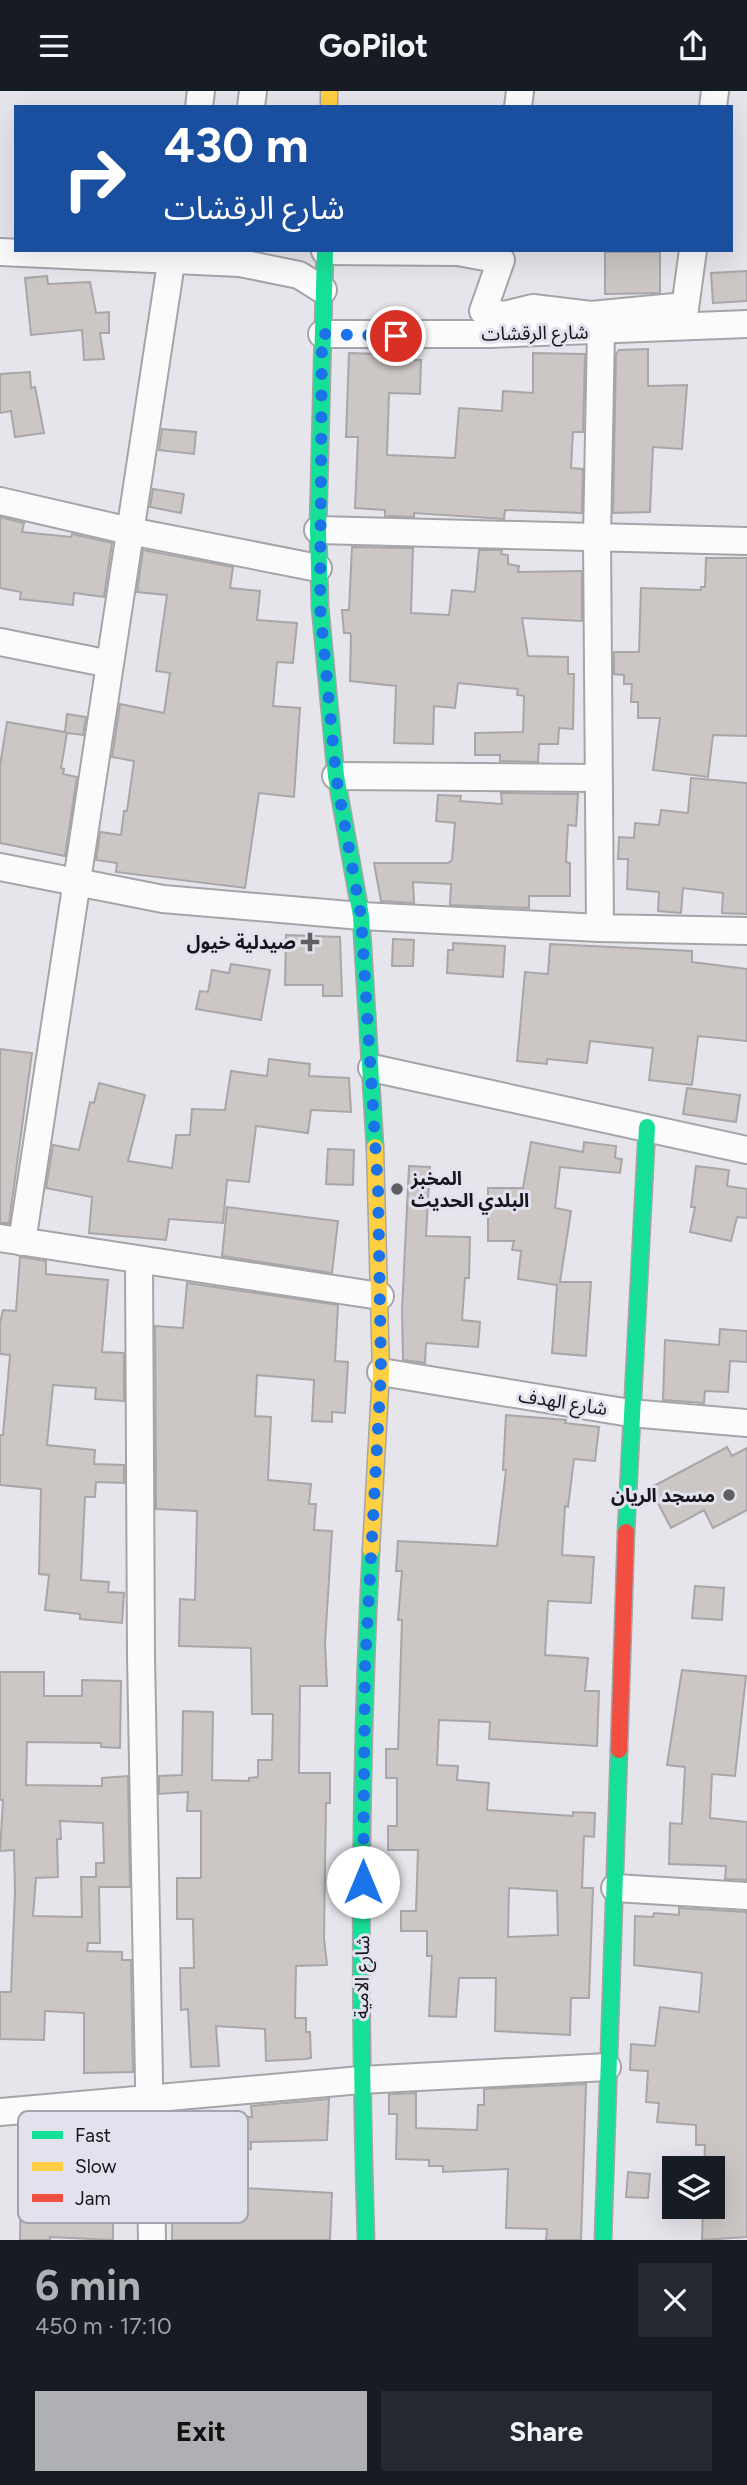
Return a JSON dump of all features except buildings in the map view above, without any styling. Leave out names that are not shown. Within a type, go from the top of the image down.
[{"type":"street","points":[[0,252],[172,255],[272,267],[299,275],[323,290]]},
{"type":"street","name":"شارع الامية","points":[[326,252],[318,568],[336,776],[361,916],[372,1068],[380,1296],[381,1372],[365,1668],[361,2080],[366,2240]]},
{"type":"street","points":[[458,252],[501,255],[483,311],[504,315],[533,308],[591,315],[684,317],[693,252]]},
{"type":"street","points":[[172,255],[78,883],[11,1240],[380,1296]]},
{"type":"street","name":"شارع الرقشات","points":[[322,334],[396,336],[601,331],[684,317],[747,324]]},
{"type":"street","points":[[600,928],[597,538],[601,331]]},
{"type":"street","points":[[0,501],[130,531],[318,568]]},
{"type":"street","points":[[318,530],[747,541]]},
{"type":"street","points":[[0,642],[110,664]]},
{"type":"street","points":[[336,776],[599,778]]},
{"type":"street","points":[[0,867],[163,899],[361,916],[600,928],[747,931]]},
{"type":"street","points":[[372,1068],[747,1150]]},
{"type":"street","points":[[603,2240],[630,1413],[647,1127]]},
{"type":"street","points":[[139,1260],[148,2111]]},
{"type":"street","name":"شارع الهدف","points":[[381,1372],[630,1413],[747,1423]]},
{"type":"street","points":[[615,1888],[747,1896]]},
{"type":"street","points":[[0,2112],[361,2080],[607,2067]]},
{"type":"traffic: fast","points":[[325,252],[318,530],[320,607],[336,776],[361,916],[375,1147]]},
{"type":"traffic: fast","points":[[626,1532],[647,1127]]},
{"type":"traffic: fast","points":[[366,2240],[361,1895],[371,1550]]},
{"type":"traffic: fast","points":[[603,2240],[619,1750]]},
{"type":"traffic: slow","points":[[329,91],[329,105]]},
{"type":"traffic: slow","points":[[371,1550],[381,1372],[375,1147]]},
{"type":"traffic: jam","points":[[619,1750],[626,1532]]},
{"type":"place","name":"صيدلية خيول","points":[[310,942]]},
{"type":"place","name":"المخبز البلدي الحديث","points":[[397,1189]]},
{"type":"place","name":"مسجد الريان","points":[[729,1495]]},
{"type":"route","points":[[363,1882],[365,1668],[381,1372],[378,1188],[361,916],[342,822],[332,745],[320,607],[318,530],[322,334],[396,336]]}]
